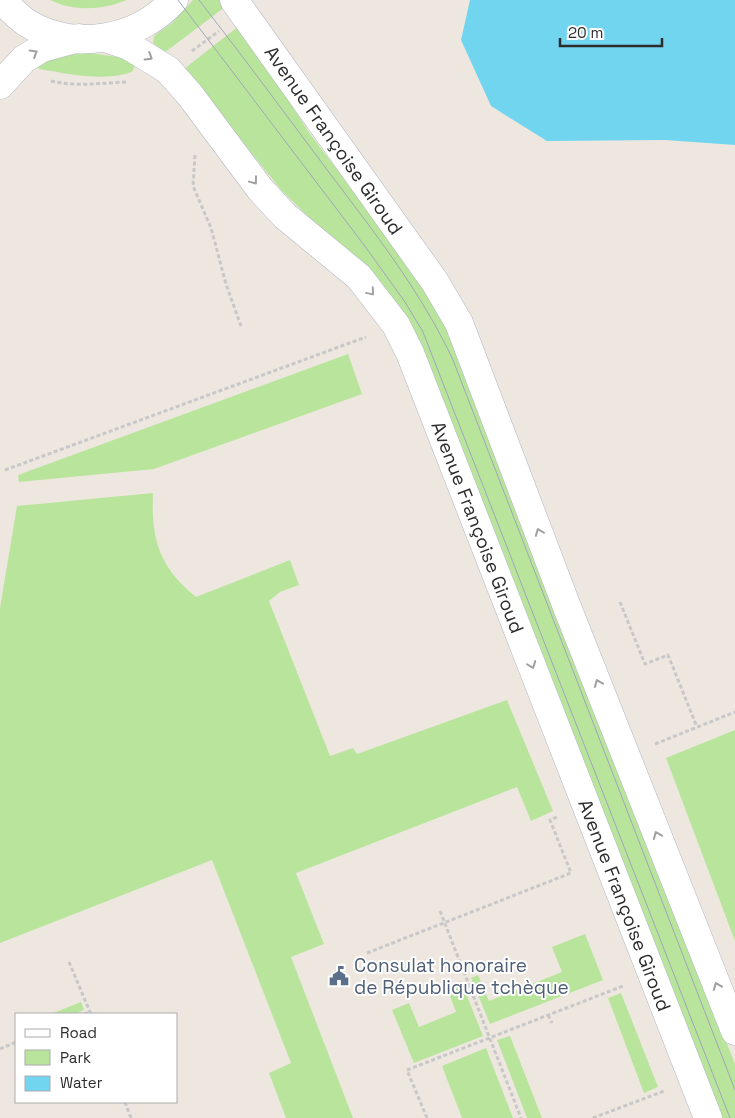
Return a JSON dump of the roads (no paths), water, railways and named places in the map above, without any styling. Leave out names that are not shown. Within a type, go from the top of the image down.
[{"type":"street","name":"Avenue Françoise Giroud","points":[[1,0],[27,23],[61,36],[92,38],[129,46],[168,70],[190,95],[260,188],[285,216],[359,277],[396,325],[410,353],[708,1118]]},
{"type":"street","name":"Avenue Françoise Giroud","points":[[92,38],[134,30],[162,13],[174,0]]},
{"type":"street","name":"Avenue Françoise Giroud","points":[[234,0],[435,282],[458,323],[567,607],[735,1031]]},
{"type":"street","points":[[0,85],[24,59],[42,48],[92,38]]},
{"type":"water","points":[[470,0],[735,0],[735,145],[665,140],[547,141],[491,106],[461,40]]},
{"type":"tram line","points":[[178,0],[364,245],[405,302],[423,332],[730,1118]]},
{"type":"tram line","points":[[199,0],[383,244],[428,312],[453,360],[735,1090]]},
{"type":"place","name":"Consulat honoraire de République tchèque","points":[[339,976]]}]
